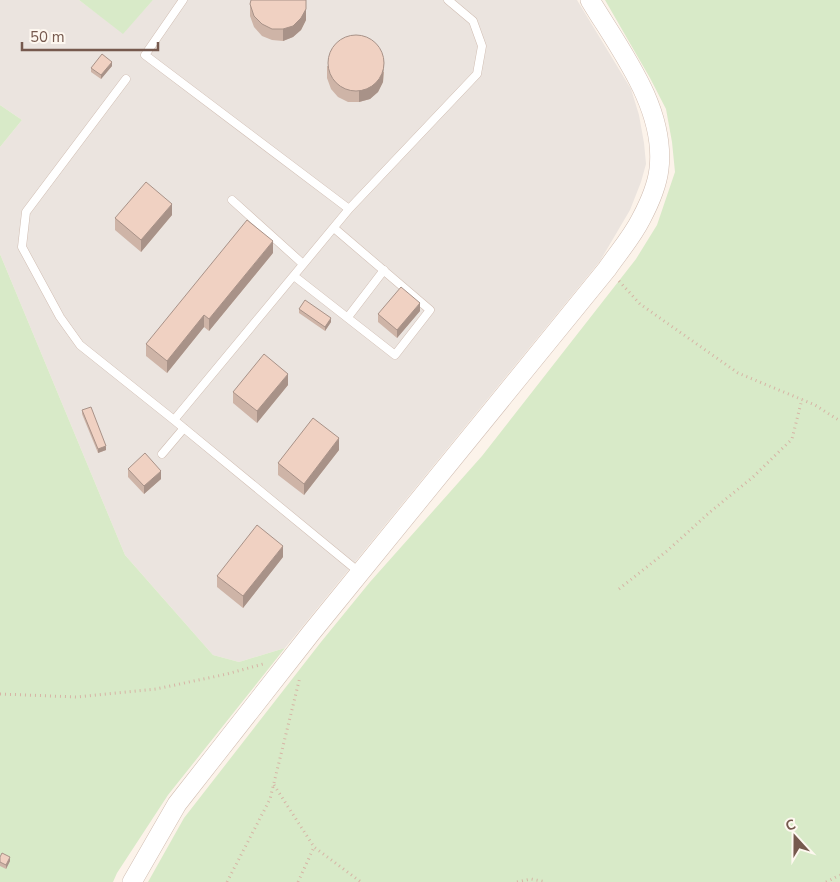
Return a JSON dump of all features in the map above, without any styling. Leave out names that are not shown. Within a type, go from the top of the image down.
[{"type":"street","points":[[132,882],[177,804],[360,573],[607,269],[640,221],[653,193],[659,170],[659,143],[654,115],[641,85],[590,0]]},
{"type":"lane","points":[[183,0],[145,55],[349,209]]},
{"type":"lane","points":[[174,420],[349,209],[476,74],[482,46],[474,21],[448,0]]},
{"type":"lane","points":[[126,79],[26,212],[22,247],[60,317],[80,345],[360,573]]},
{"type":"lane","points":[[232,200],[303,264]]},
{"type":"lane","points":[[294,276],[395,354],[430,310],[334,228]]},
{"type":"lane","points":[[348,317],[384,270]]},
{"type":"lane","points":[[162,454],[184,428]]},
{"type":"path","points":[[607,269],[640,304],[738,373],[815,405],[840,421]]},
{"type":"path","points":[[619,589],[667,551],[753,477],[792,439],[802,399]]},
{"type":"path","points":[[0,694],[77,697],[156,689],[264,664]]},
{"type":"path","points":[[227,882],[270,799],[301,671]]},
{"type":"path","points":[[274,784],[314,847],[361,882]]},
{"type":"path","points":[[298,882],[314,847]]},
{"type":"path","points":[[826,882],[840,875]]},
{"type":"path","points":[[516,882],[530,879],[546,882]]},
{"type":"shaded area","points":[[0,0],[79,0],[123,33],[153,0],[577,0],[631,89],[639,115],[646,164],[630,210],[600,261],[285,648],[239,662],[213,655],[125,555],[0,254],[0,147],[22,120],[0,105]]},
{"type":"green space","points":[[79,0],[153,0],[123,34]]},
{"type":"green space","points":[[605,0],[840,0],[840,882],[148,882],[184,818],[370,582],[482,456],[636,259],[657,225],[675,172],[666,109]]},
{"type":"green space","points":[[0,105],[22,120],[0,147]]},
{"type":"green space","points":[[0,254],[125,555],[213,655],[239,662],[285,648],[168,795],[113,882],[0,882]]},
{"type":"building","points":[[251,0],[306,0],[306,9],[293,26],[283,29],[272,29],[262,24],[254,16],[250,4]]},
{"type":"building","points":[[356,35],[367,37],[376,43],[382,52],[384,63],[382,74],[376,83],[367,89],[356,91],[345,89],[336,83],[330,74],[328,63],[330,52],[336,43],[345,37]]},
{"type":"building","points":[[102,54],[112,62],[101,75],[91,68]]},
{"type":"building","points":[[146,182],[172,204],[141,240],[115,218]]},
{"type":"building","points":[[247,220],[273,241],[209,319],[204,315],[167,361],[146,344]]},
{"type":"building","points":[[401,287],[420,303],[397,330],[378,314]]},
{"type":"building","points":[[305,300],[331,318],[325,327],[299,309]]},
{"type":"building","points":[[264,354],[288,374],[257,411],[233,392]]},
{"type":"building","points":[[91,407],[106,446],[98,449],[82,410]]},
{"type":"building","points":[[313,418],[339,438],[304,484],[278,463]]},
{"type":"building","points":[[145,453],[161,471],[144,486],[128,469]]},
{"type":"building","points":[[257,525],[283,546],[243,596],[217,576]]},
{"type":"building","points":[[2,853],[10,857],[6,865],[0,862]]}]
